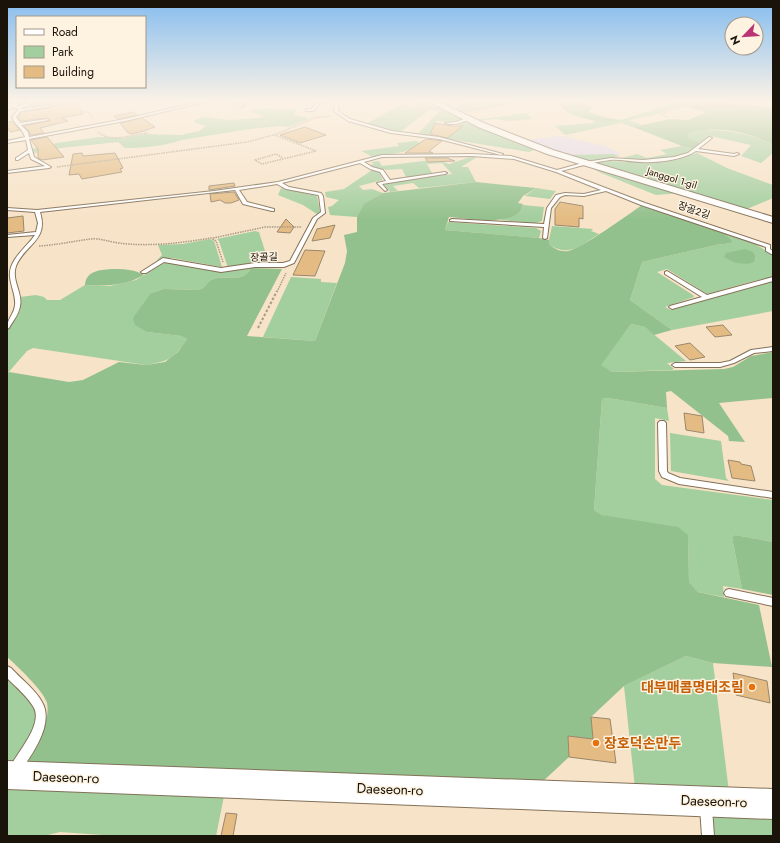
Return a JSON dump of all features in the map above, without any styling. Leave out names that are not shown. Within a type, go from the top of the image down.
[{"type":"street","name":"Janggol 1-gil","points":[[520,140],[586,163],[773,220]]},
{"type":"street","name":"Daeseon-ro","points":[[9,775],[773,804]]},
{"type":"lane","points":[[7,172],[48,168],[49,166],[32,158],[28,140]]},
{"type":"lane","name":"장골2길","points":[[448,140],[557,171],[643,204],[771,246]]},
{"type":"lane","points":[[611,159],[652,160],[683,156],[695,150],[707,140]]},
{"type":"lane","points":[[695,150],[734,155],[737,154]]},
{"type":"lane","points":[[17,159],[30,151]]},
{"type":"lane","name":"장골길","points":[[7,209],[36,211],[236,189],[278,183],[360,161],[392,156],[472,155],[515,158]]},
{"type":"lane","points":[[557,171],[586,163],[625,156]]},
{"type":"lane","points":[[360,161],[367,166],[382,171],[388,181]]},
{"type":"lane","points":[[384,190],[379,183],[445,173]]},
{"type":"lane","name":"장골길","points":[[144,272],[163,260],[225,270],[254,265],[284,266],[292,262],[316,218],[323,213],[321,196],[278,183]]},
{"type":"lane","points":[[236,189],[245,203],[272,210]]},
{"type":"lane","points":[[545,238],[549,208],[558,196],[565,194],[582,196],[605,190]]},
{"type":"lane","points":[[7,327],[14,316],[18,304],[9,276],[18,257],[28,246],[37,232],[40,224],[36,211]]},
{"type":"lane","points":[[452,220],[547,226]]},
{"type":"lane","points":[[7,236],[37,232]]},
{"type":"lane","points":[[773,241],[768,250],[773,253]]},
{"type":"lane","points":[[666,273],[706,297]]},
{"type":"lane","points":[[672,307],[773,279]]},
{"type":"lane","points":[[675,366],[720,365],[732,362],[753,351],[773,349]]},
{"type":"lane","points":[[662,423],[663,471],[665,476],[671,479],[773,495]]},
{"type":"lane","points":[[729,593],[773,602]]},
{"type":"lane","points":[[7,671],[40,707],[41,722],[32,742],[9,775]]},
{"type":"lane","points":[[706,801],[708,836]]},
{"type":"path","points":[[48,168],[202,149],[253,140]]},
{"type":"path","points":[[283,158],[276,154],[255,160],[262,164],[283,158],[316,152],[287,140]]},
{"type":"path","points":[[28,246],[58,245],[91,239],[102,239],[118,243],[183,243],[265,227],[310,228]]},
{"type":"path","points":[[213,238],[217,244],[225,270]]},
{"type":"path","points":[[258,328],[292,262]]},
{"type":"shaded area","points":[[525,140],[580,140],[604,146],[620,153],[618,155],[566,155]]},
{"type":"green space","points":[[76,140],[181,140],[168,144],[139,148],[125,148],[118,142],[61,148],[33,153],[32,149]]},
{"type":"green space","points":[[457,140],[515,140],[537,149],[529,152]]},
{"type":"green space","points":[[667,140],[694,140],[700,143],[695,149]]},
{"type":"green space","points":[[694,140],[704,140],[700,143]]},
{"type":"green space","points":[[730,140],[763,140],[773,145],[773,153],[761,163],[741,156],[751,145]]},
{"type":"green space","points":[[765,140],[773,140],[773,145]]},
{"type":"green space","points":[[416,141],[423,144],[403,152],[373,157],[361,151],[399,146],[397,143]]},
{"type":"green space","points":[[682,146],[695,149],[677,156],[658,160],[618,159],[637,154],[647,158],[667,154],[660,150]]},
{"type":"green space","points":[[697,153],[727,168],[773,185],[773,198],[747,209],[594,163],[612,161],[655,161]]},
{"type":"green space","points":[[613,154],[620,156],[589,162],[566,155]]},
{"type":"green space","points":[[430,157],[450,157],[441,161],[449,164],[467,158],[477,157],[461,167],[468,167],[476,182],[419,188],[413,183],[393,186],[398,191],[390,192],[384,183],[452,174],[442,163],[427,164],[432,173],[406,177],[402,169],[385,170],[369,165],[374,164],[371,162],[379,161],[382,166],[432,160]]},
{"type":"green space","points":[[588,166],[679,193],[656,195],[601,173]]},
{"type":"green space","points":[[372,170],[379,172],[383,180],[359,186],[363,190],[372,189],[383,193],[365,204],[357,217],[330,215],[328,207],[332,206],[339,200],[326,197],[325,192],[344,189]]},
{"type":"green space","points":[[476,182],[536,188],[523,196],[518,203],[523,204],[521,209],[513,216],[495,220],[449,217],[445,230],[539,238],[549,240],[550,245],[556,249],[568,251],[594,238],[642,205],[725,234],[733,241],[731,243],[642,262],[630,300],[672,330],[654,335],[645,327],[631,324],[601,365],[612,372],[724,369],[733,367],[751,356],[773,352],[773,398],[719,403],[745,442],[729,441],[728,436],[671,391],[666,392],[667,408],[608,398],[602,399],[594,510],[602,515],[678,527],[688,535],[689,582],[698,592],[759,605],[772,667],[713,663],[686,656],[624,686],[591,717],[593,739],[568,736],[569,757],[540,784],[23,762],[41,734],[48,711],[47,703],[41,692],[7,657],[7,374],[9,372],[69,382],[83,380],[119,362],[146,365],[165,362],[178,352],[187,339],[181,336],[147,332],[135,325],[133,318],[151,293],[164,289],[199,290],[211,280],[216,278],[243,276],[248,273],[251,268],[282,269],[247,336],[315,341],[345,263],[347,251],[344,235],[357,232],[357,217],[364,204],[383,193]]},
{"type":"green space","points":[[281,188],[317,196],[320,212],[317,214],[303,205],[278,195]]},
{"type":"green space","points":[[536,188],[556,191],[550,199],[525,196]]},
{"type":"green space","points":[[523,205],[544,207],[542,221],[535,223],[500,220],[510,217]]},
{"type":"green space","points":[[448,222],[536,228],[541,231],[539,238],[445,230]]},
{"type":"green space","points":[[552,226],[593,229],[591,231],[599,234],[576,248],[570,250],[557,249],[550,245],[549,240]]},
{"type":"green space","points":[[255,231],[259,232],[265,251],[259,263],[228,268],[217,239]]},
{"type":"green space","points":[[725,234],[755,244],[773,255],[773,277],[707,294],[667,269],[657,272],[694,297],[665,307],[671,310],[773,281],[773,311],[672,330],[630,300],[642,262],[731,243],[733,241]]},
{"type":"green space","points":[[210,239],[214,241],[222,267],[172,258],[157,260],[162,255],[158,245],[183,244]]},
{"type":"green space","points":[[745,249],[753,252],[755,256],[754,262],[746,264],[739,263],[724,257],[726,253]]},
{"type":"green space","points":[[168,262],[219,272],[251,268],[248,273],[243,276],[216,278],[211,280],[199,290],[164,289],[151,293],[147,332],[181,336],[187,339],[174,355],[166,360],[146,365],[33,348],[27,351],[7,374],[7,329],[20,310],[20,297],[36,295],[44,297],[47,300],[60,300],[85,285],[110,286],[136,280]]},
{"type":"green space","points":[[111,269],[132,270],[144,275],[137,279],[123,283],[85,285],[88,277],[94,272]]},
{"type":"green space","points":[[291,277],[321,279],[321,282],[337,283],[315,341],[263,337]]},
{"type":"green space","points":[[631,324],[645,327],[686,361],[667,363],[674,369],[671,370],[612,372],[600,365]]},
{"type":"green space","points":[[608,398],[667,408],[669,421],[655,418],[655,479],[662,485],[773,500],[773,542],[735,535],[732,537],[742,589],[723,586],[724,597],[698,592],[689,582],[688,535],[602,515],[594,510],[602,399]]},
{"type":"green space","points":[[670,433],[721,441],[726,478],[729,481],[671,471]]},
{"type":"green space","points":[[735,535],[773,542],[773,595],[742,589],[732,537]]},
{"type":"green space","points":[[686,656],[713,663],[729,792],[635,788],[624,686]]},
{"type":"green space","points":[[7,678],[31,703],[36,717],[30,738],[13,761],[7,761]]},
{"type":"green space","points":[[7,788],[224,796],[216,836],[117,836],[60,832],[44,836],[7,836]]},
{"type":"green space","points":[[711,813],[773,815],[773,836],[713,836]]},
{"type":"building","points":[[31,140],[50,140],[64,157],[42,160],[38,158],[38,149]]},
{"type":"building","points":[[293,140],[309,140],[300,143]]},
{"type":"building","points":[[424,140],[442,141],[429,151],[433,153],[405,153]]},
{"type":"building","points":[[82,153],[83,156],[115,153],[123,168],[120,169],[122,172],[82,179],[79,174],[69,175],[73,154]]},
{"type":"building","points":[[425,158],[447,158],[455,161],[428,162]]},
{"type":"building","points":[[234,183],[235,186],[209,190],[209,186]]},
{"type":"building","points":[[234,192],[239,200],[231,203],[225,203],[220,200],[211,202],[210,194]]},
{"type":"building","points":[[560,202],[583,206],[583,219],[579,218],[579,227],[555,225],[555,209]]},
{"type":"building","points":[[23,216],[24,231],[7,233],[7,218]]},
{"type":"building","points":[[286,219],[294,227],[290,233],[277,232]]},
{"type":"building","points":[[335,225],[330,238],[312,241],[317,229]]},
{"type":"building","points":[[305,250],[325,251],[315,276],[293,275]]},
{"type":"building","points":[[723,325],[732,335],[715,337],[706,327]]},
{"type":"building","points":[[690,343],[705,357],[690,360],[675,346]]},
{"type":"building","points":[[684,413],[702,416],[704,433],[686,430]]},
{"type":"building","points":[[728,460],[751,466],[755,481],[732,478]]},
{"type":"building","points":[[733,673],[767,681],[770,703],[736,695]]},
{"type":"building","points":[[591,717],[610,719],[616,763],[569,757],[568,736],[593,739]]},
{"type":"building","points":[[226,813],[237,814],[233,836],[221,836]]},
{"type":"place","name":"대부매콤명태조림","points":[[752,687]]},
{"type":"place","name":"장호덕손만두","points":[[596,743]]}]
